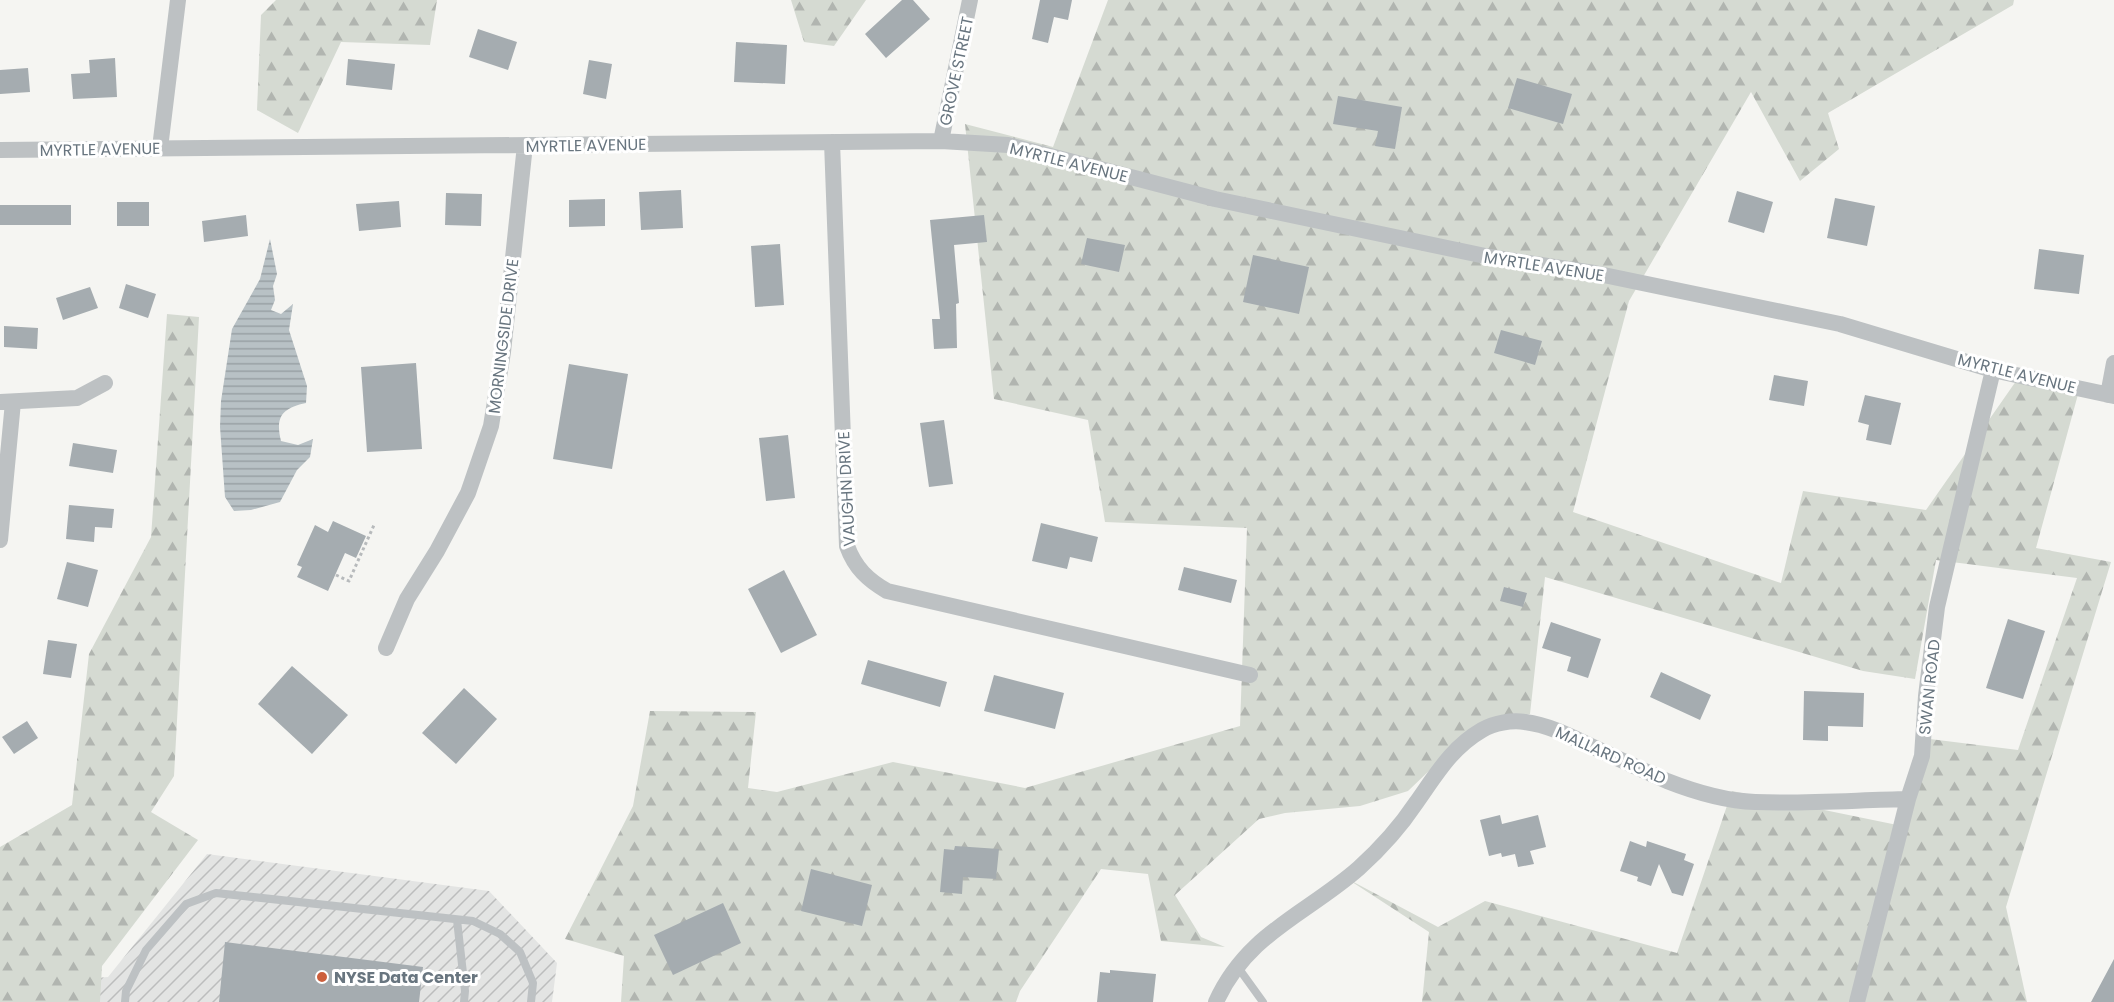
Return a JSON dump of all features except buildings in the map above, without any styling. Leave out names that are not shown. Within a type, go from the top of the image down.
[{"type":"street","points":[[160,148],[178,0]]},
{"type":"street","name":"GROVE STREET","points":[[941,141],[970,0]]},
{"type":"street","name":"MYRTLE AVENUE","points":[[0,150],[941,141],[1008,145],[1215,200],[1490,258],[1594,273],[1840,324],[1993,370],[2111,395]]},
{"type":"street","name":"VAUGHN DRIVE","points":[[832,142],[847,546],[859,570],[871,582],[887,591],[1250,675]]},
{"type":"street","name":"MORNINGSIDE DRIVE","points":[[386,648],[407,599],[437,551],[468,493],[491,426],[503,352],[525,145]]},
{"type":"street","points":[[2111,395],[2114,363]]},
{"type":"street","name":"SWAN ROAD","points":[[1857,1002],[1908,800],[1922,756],[1926,696],[1937,607],[1993,370]]},
{"type":"street","points":[[0,540],[6,402],[76,398],[105,383]]},
{"type":"street","name":"MALLARD ROAD","points":[[1216,1002],[1237,966],[1259,942],[1360,867],[1392,835],[1442,764],[1459,746],[1481,730],[1496,723],[1525,722],[1559,731],[1668,781],[1720,798],[1753,802],[1908,800]]},
{"type":"lane","points":[[125,1002],[126,991],[146,950],[186,904],[216,893],[473,921],[500,934],[520,952],[533,983],[531,1002]]},
{"type":"lane","points":[[457,920],[465,991],[464,1002]]},
{"type":"lane","points":[[1237,966],[1263,1002]]},
{"type":"path","points":[[336,575],[350,581],[374,525]]},
{"type":"shaded area","points":[[270,239],[277,274],[273,286],[275,300],[271,310],[281,314],[293,304],[289,330],[307,386],[306,403],[291,408],[282,415],[279,433],[281,441],[298,445],[313,439],[310,457],[297,470],[280,502],[251,510],[234,511],[225,497],[220,427],[221,401],[232,329],[260,279]]},
{"type":"shaded area","points":[[207,854],[489,891],[557,963],[552,1002],[0,1002],[0,986],[108,977]]},
{"type":"green space","points":[[276,0],[437,0],[430,45],[341,42],[298,133],[257,110],[261,15]]},
{"type":"green space","points":[[791,0],[866,0],[834,46],[804,42]]},
{"type":"green space","points":[[1108,0],[2014,0],[2013,5],[1828,113],[1839,149],[1800,181],[1751,92],[1629,301],[1573,512],[1781,583],[1803,491],[1926,510],[2021,374],[2080,387],[2036,548],[2111,562],[2006,907],[2027,1002],[1422,1002],[1429,932],[1346,878],[1438,927],[1485,901],[1677,953],[1732,791],[1907,827],[1930,739],[2018,750],[2077,578],[1936,560],[1915,679],[1863,671],[1545,577],[1530,714],[1477,725],[1408,791],[1360,806],[1285,813],[1259,819],[1175,895],[1201,937],[1225,947],[1161,941],[1148,874],[1101,869],[1020,991],[1016,1002],[621,1002],[624,956],[565,939],[633,806],[650,711],[756,712],[748,788],[777,792],[893,762],[1025,788],[1240,726],[1247,528],[1105,522],[1088,420],[994,399],[965,124],[1053,147]]},
{"type":"green space","points":[[167,314],[199,317],[174,776],[151,812],[198,840],[102,966],[100,1002],[0,1002],[0,847],[72,805],[89,654],[151,537]]},
{"type":"place","name":"NYSE Data Center","points":[[322,977]]}]
